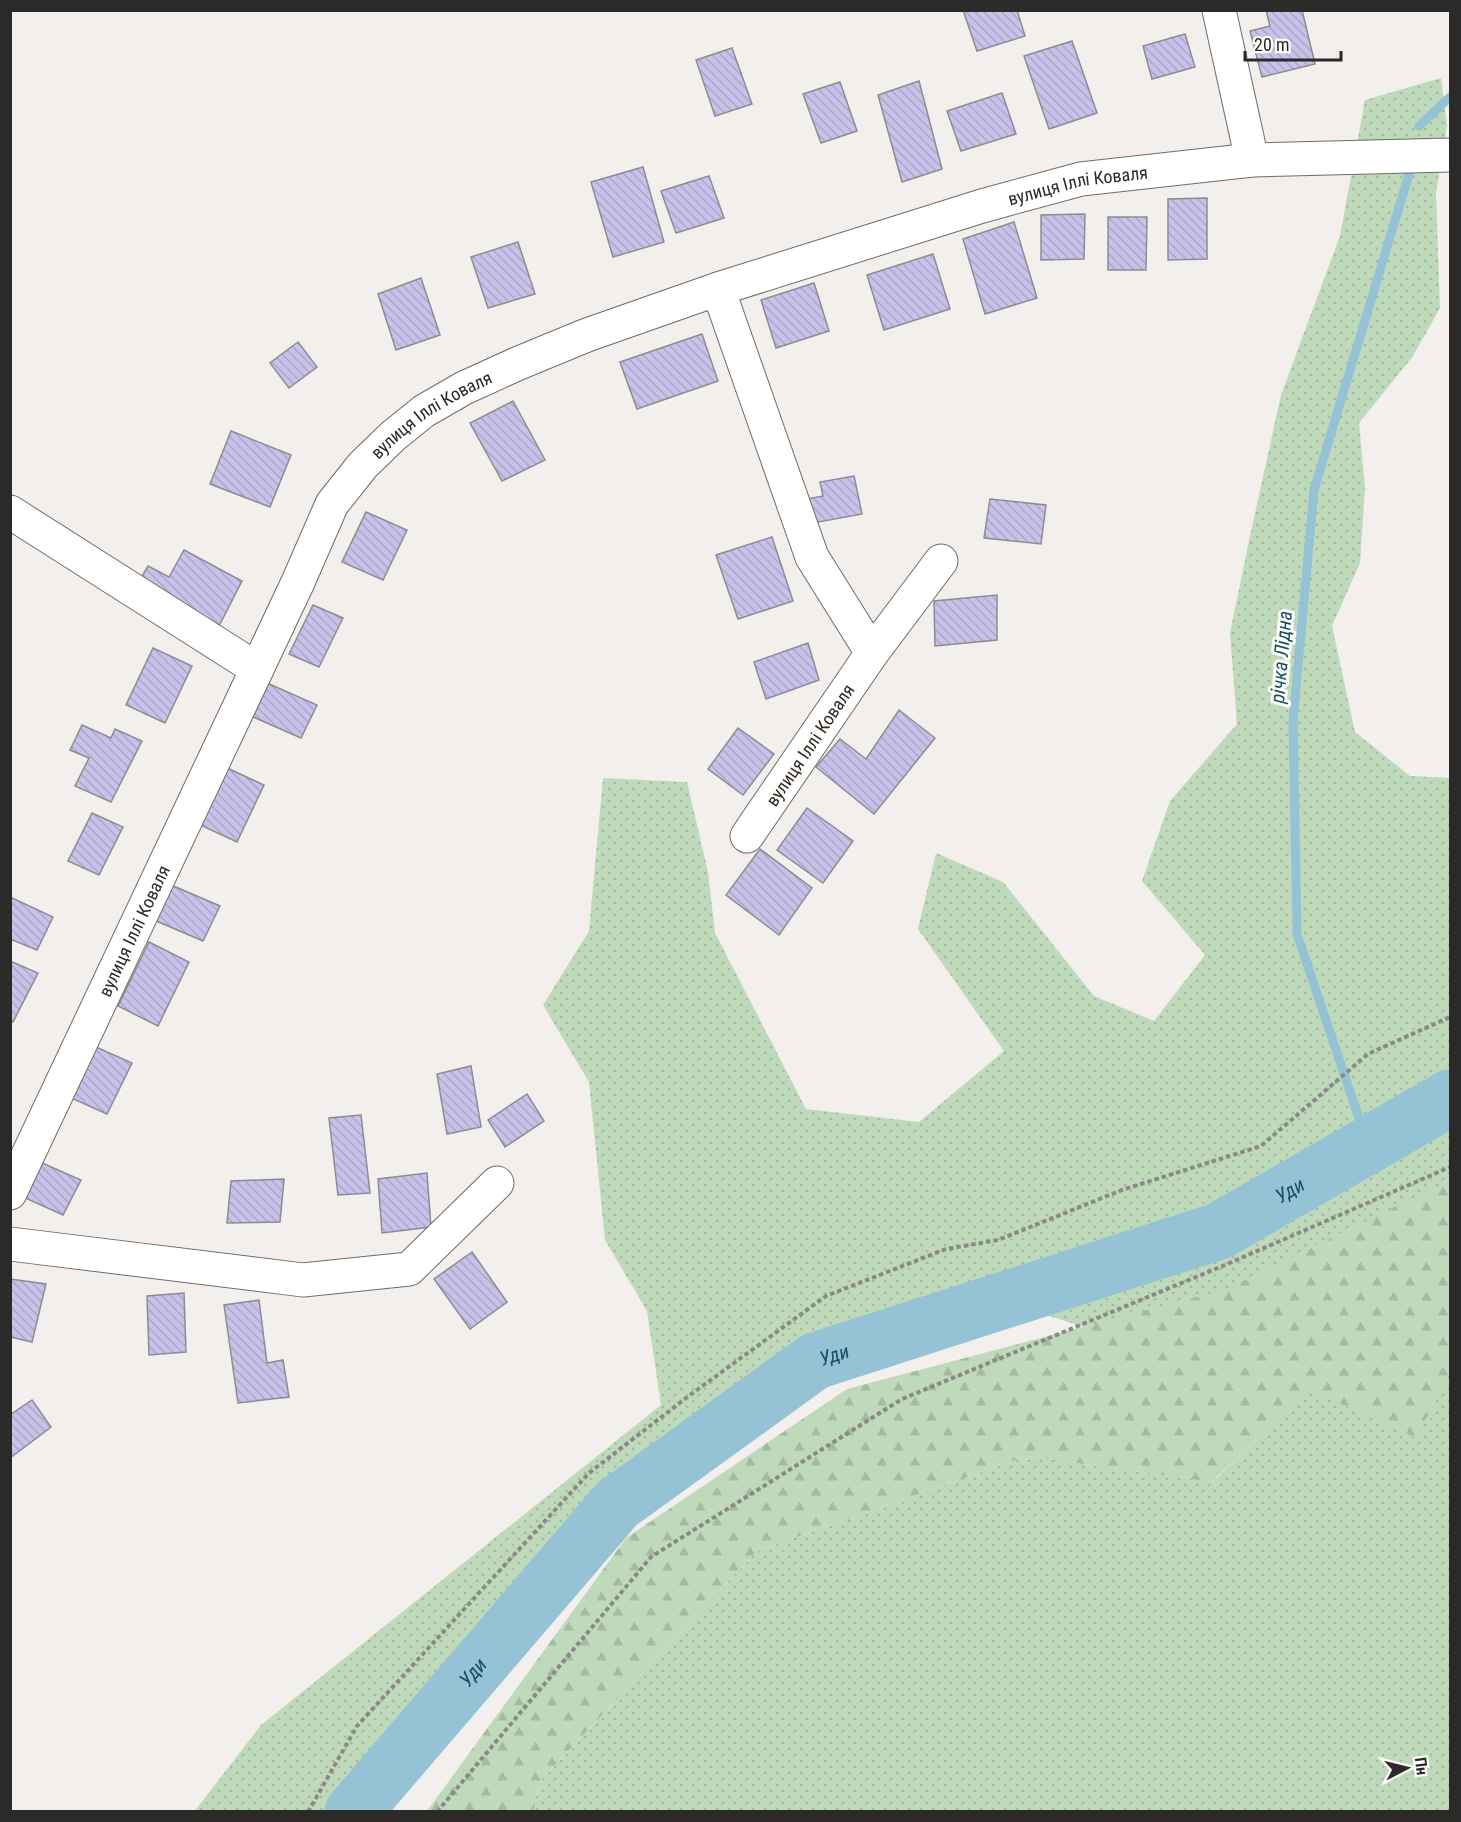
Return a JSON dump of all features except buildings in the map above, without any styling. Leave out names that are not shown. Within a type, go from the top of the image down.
[{"type":"main road","points":[[1219,10],[1251,160]]},
{"type":"main road","name":"вулиця Іллі Коваля","points":[[10,1193],[257,669],[332,504],[363,465],[393,436],[424,411],[464,388],[587,335],[718,289],[981,206],[1081,179],[1251,160],[1450,155]]},
{"type":"main road","points":[[718,289],[812,557],[872,653]]},
{"type":"main road","points":[[10,512],[257,669]]},
{"type":"main road","name":"вулиця Іллі Коваля","points":[[747,836],[872,653],[941,561]]},
{"type":"main road","points":[[10,1244],[303,1280],[409,1269],[497,1183]]},
{"type":"path","points":[[308,1812],[357,1726],[589,1473],[690,1395],[826,1296],[946,1249],[998,1240],[1122,1190],[1261,1146],[1368,1054],[1450,1017]]},
{"type":"path","points":[[437,1812],[651,1557],[902,1399],[1225,1265],[1450,1167]]},
{"type":"green space","points":[[1441,78],[1447,125],[1436,193],[1440,308],[1413,356],[1359,423],[1365,487],[1360,563],[1332,626],[1355,732],[1410,776],[1450,778],[1450,1084],[1210,1218],[813,1334],[563,1527],[360,1772],[339,1811],[194,1812],[261,1725],[661,1405],[647,1311],[605,1240],[589,1082],[543,1005],[589,931],[603,778],[687,782],[708,872],[715,933],[806,1109],[919,1122],[1004,1051],[918,929],[936,853],[1003,882],[1094,996],[1154,1021],[1205,955],[1142,881],[1170,801],[1237,724],[1230,633],[1281,395],[1340,236],[1365,100]]},
{"type":"green space","points":[[1450,1113],[1450,1811],[534,1812],[538,1783],[757,1551],[1027,1456],[1213,1482],[1300,1396],[1018,1306],[1233,1235]]},
{"type":"green space","points":[[1450,1180],[1450,1372],[1416,1438],[1308,1389],[1212,1482],[1027,1456],[757,1551],[538,1783],[534,1811],[427,1811],[626,1538],[847,1389],[1227,1289]]},
{"type":"waterway","name":"річка Лідна","points":[[1419,126],[1450,97]]},
{"type":"waterway","name":"річка Лідна","points":[[1368,1145],[1297,934],[1293,721],[1314,490],[1409,174]]},
{"type":"waterway","name":"Уди","points":[[353,1812],[617,1504],[815,1361],[1219,1231],[1450,1098]]}]
